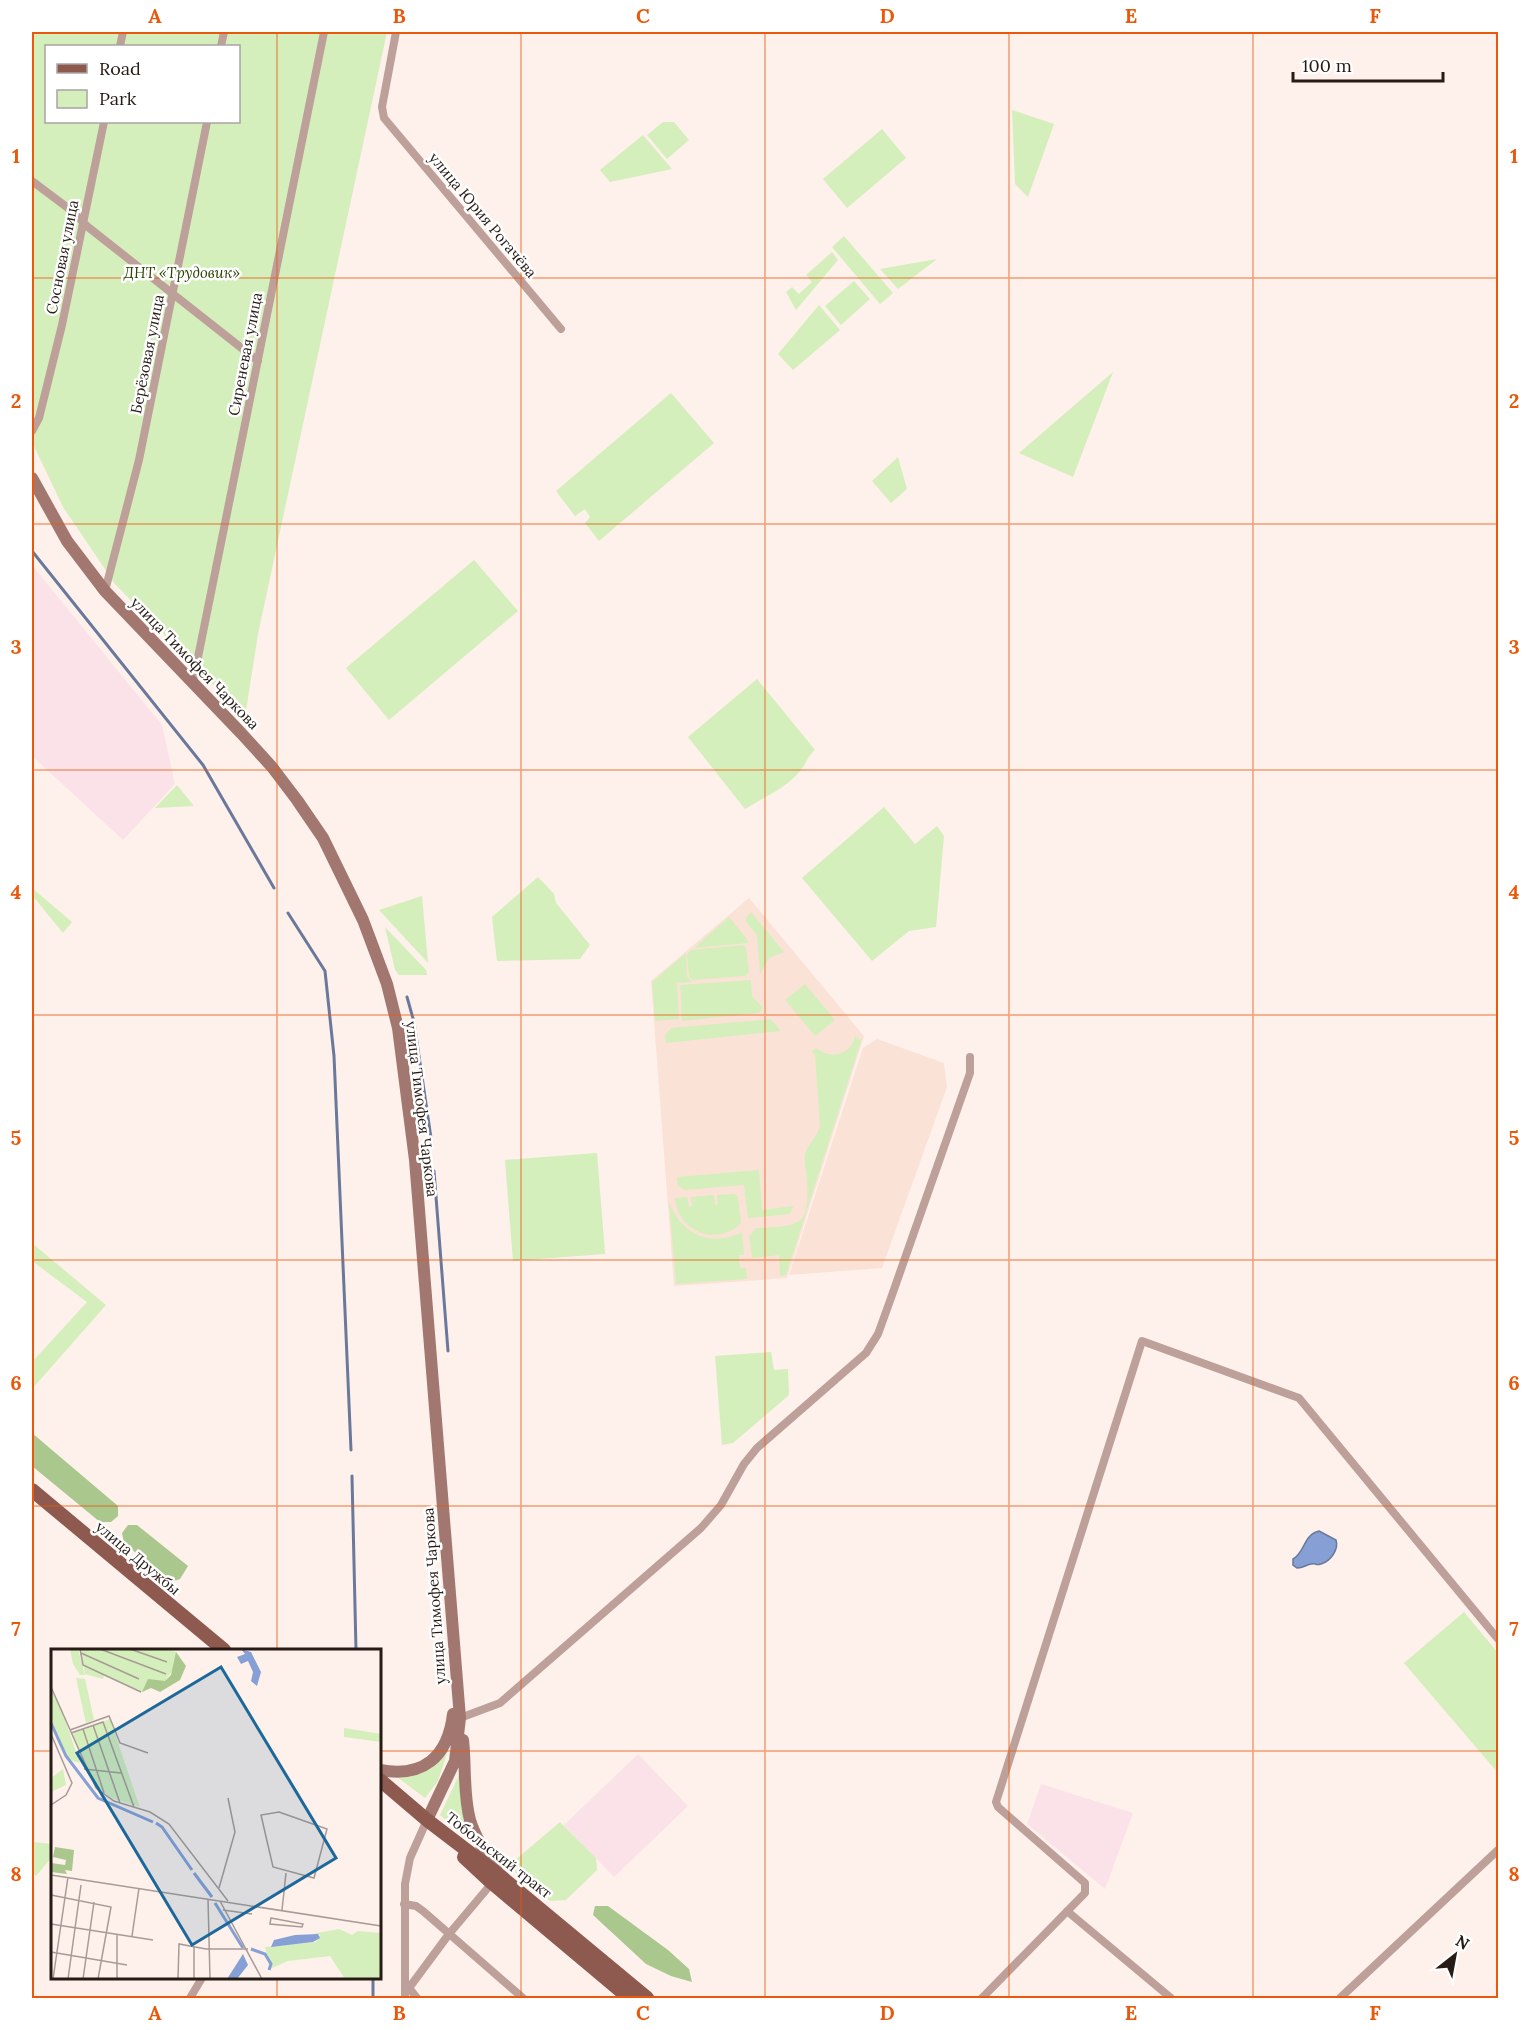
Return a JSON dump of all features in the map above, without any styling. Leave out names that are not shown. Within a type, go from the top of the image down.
[{"type":"main road","name":"улица Тимофея Чаркова","points":[[32,478],[68,541],[105,591],[272,767],[323,838],[363,920],[387,984],[398,1028],[415,1160],[460,1718],[455,1761],[427,1820]]},
{"type":"main road","name":"улица Дружбы","points":[[32,1490],[223,1649]]},
{"type":"main road","points":[[381,1770],[405,1772],[417,1770],[435,1758],[450,1731],[456,1689]]},
{"type":"main road","points":[[460,1718],[470,1816],[477,1838],[496,1879]]},
{"type":"main road","points":[[381,1781],[427,1820]]},
{"type":"main road","name":"Тобольский тракт","points":[[427,1820],[629,1998]]},
{"type":"main road","name":"Тобольский тракт","points":[[496,1879],[647,1998]]},
{"type":"street","name":"Сиреневая улица","points":[[193,682],[324,32]]},
{"type":"street","name":"улица Юрия Рогачёва","points":[[396,32],[382,107],[384,118],[561,329]]},
{"type":"street","name":"Сосновая улица","points":[[32,431],[39,418],[62,325],[104,123]]},
{"type":"street","name":"Берёзовая улица","points":[[105,591],[139,460],[207,123]]},
{"type":"street","points":[[32,181],[72,211],[172,295],[258,361]]},
{"type":"street","points":[[460,1718],[500,1703],[701,1528],[721,1505],[744,1464],[757,1448],[866,1353],[878,1334],[899,1276],[970,1073],[970,1058]]},
{"type":"street","points":[[982,1998],[1085,1893],[1085,1883],[998,1807],[996,1802],[1142,1341],[1299,1398],[1498,1639]]},
{"type":"street","points":[[405,1998],[407,1988],[404,1904],[410,1858],[427,1820]]},
{"type":"street","points":[[1340,1998],[1498,1850]]},
{"type":"street","points":[[407,1988],[496,1879]]},
{"type":"street","points":[[404,1904],[416,1906],[423,1911],[524,1998]]},
{"type":"street","points":[[1067,1911],[1171,1998]]},
{"type":"street","points":[[190,1998],[201,1979]]},
{"type":"street","points":[[407,1988],[417,1998]]},
{"type":"shaded area","points":[[32,565],[162,725],[175,784],[123,840],[32,756]]},
{"type":"shaded area","points":[[749,898],[864,1036],[787,1278],[674,1286],[651,981]]},
{"type":"shaded area","points":[[877,1039],[944,1063],[947,1087],[882,1268],[789,1275],[863,1048]]},
{"type":"shaded area","points":[[638,1754],[688,1806],[614,1877],[564,1825]]},
{"type":"shaded area","points":[[1041,1784],[1133,1813],[1105,1889],[1027,1824]]},
{"type":"green space","name":"ДНТ «Трудовик»","points":[[32,32],[387,32],[258,634],[245,717],[115,584],[63,507],[32,442]]},
{"type":"green space","points":[[1012,110],[1054,124],[1028,197],[1015,184]]},
{"type":"green space","points":[[663,122],[674,122],[689,140],[667,159],[647,135]]},
{"type":"green space","points":[[882,129],[906,158],[847,208],[823,179]]},
{"type":"green space","points":[[643,135],[672,169],[610,182],[600,170]]},
{"type":"green space","points":[[844,236],[893,293],[880,304],[832,247]]},
{"type":"green space","points":[[832,252],[838,260],[796,310],[786,292],[792,287],[799,294],[812,282],[806,275]]},
{"type":"green space","points":[[937,259],[898,289],[880,269]]},
{"type":"green space","points":[[854,281],[870,299],[841,325],[825,306]]},
{"type":"green space","points":[[819,305],[840,330],[793,370],[778,354]]},
{"type":"green space","points":[[1113,372],[1073,477],[1019,453]]},
{"type":"green space","points":[[671,393],[714,443],[599,541],[585,523],[590,517],[585,509],[575,516],[556,491]]},
{"type":"green space","points":[[898,457],[907,489],[891,503],[872,481]]},
{"type":"green space","points":[[474,560],[518,611],[389,720],[346,668]]},
{"type":"green space","points":[[757,679],[815,750],[789,782],[745,809],[688,737]]},
{"type":"green space","points":[[177,785],[194,806],[155,808]]},
{"type":"green space","points":[[884,807],[915,844],[937,826],[944,836],[936,927],[909,931],[872,961],[802,878]]},
{"type":"green space","points":[[538,877],[554,894],[556,903],[590,945],[580,959],[497,961],[492,917]]},
{"type":"green space","points":[[32,888],[72,922],[63,933],[32,895]]},
{"type":"green space","points":[[422,896],[428,963],[379,910]]},
{"type":"green space","points":[[751,912],[784,952],[769,958],[760,974],[757,935],[746,922]]},
{"type":"green space","points":[[729,917],[748,943],[694,948]]},
{"type":"green space","points":[[385,927],[426,970],[427,975],[399,975],[395,970]]},
{"type":"green space","points":[[743,945],[746,948],[749,972],[745,976],[693,980],[689,977],[687,954],[691,950]]},
{"type":"green space","points":[[686,953],[687,977],[693,982],[677,983],[679,1019],[655,1021],[652,982]]},
{"type":"green space","points":[[751,980],[752,996],[763,1008],[759,1013],[682,1021],[680,985]]},
{"type":"green space","points":[[805,984],[835,1020],[815,1036],[785,1000]]},
{"type":"green space","points":[[771,1019],[781,1031],[666,1043],[665,1035],[671,1028]]},
{"type":"green space","points":[[855,1036],[859,1040],[862,1038],[786,1275],[780,1276],[779,1255],[752,1258],[749,1236],[756,1228],[792,1224],[804,1215],[807,1194],[805,1155],[820,1126],[815,1056],[812,1051],[816,1048],[828,1054],[840,1054],[849,1048]]},
{"type":"green space","points":[[597,1153],[605,1254],[513,1261],[505,1160]]},
{"type":"green space","points":[[759,1170],[762,1210],[794,1206],[789,1214],[748,1218],[744,1185],[684,1190],[678,1185],[677,1177]]},
{"type":"green space","points":[[734,1194],[738,1197],[741,1223],[721,1234],[710,1235],[690,1227],[677,1210],[675,1198],[687,1197],[689,1207],[692,1206],[691,1197],[714,1195],[715,1205],[718,1204],[717,1195]]},
{"type":"green space","points":[[669,1202],[681,1222],[698,1235],[719,1239],[742,1232],[744,1255],[739,1255],[740,1268],[746,1268],[747,1279],[676,1284]]},
{"type":"green space","points":[[32,1243],[106,1305],[32,1389],[32,1362],[87,1302],[32,1261]]},
{"type":"green space","points":[[771,1352],[774,1370],[788,1369],[789,1395],[733,1443],[722,1445],[715,1356]]},
{"type":"green space","points":[[32,1433],[118,1506],[118,1516],[111,1522],[100,1522],[32,1466]]},
{"type":"green space","points":[[128,1525],[137,1525],[188,1566],[180,1579],[171,1582],[124,1543],[122,1533]]},
{"type":"green space","points":[[1464,1612],[1498,1653],[1498,1773],[1404,1663]]},
{"type":"green space","points":[[449,1747],[438,1781],[425,1798],[397,1777],[421,1772]]},
{"type":"green space","points":[[459,1775],[476,1846],[440,1815]]},
{"type":"green space","points":[[560,1822],[596,1858],[597,1870],[566,1900],[550,1901],[508,1866]]},
{"type":"green space","points":[[32,1842],[51,1844],[51,1858],[36,1876],[32,1872]]},
{"type":"green space","points":[[595,1906],[608,1906],[668,1950],[689,1969],[692,1982],[671,1976],[646,1964],[593,1915]]},
{"type":"water","points":[[1319,1531],[1336,1540],[1333,1554],[1321,1564],[1297,1568],[1293,1565],[1293,1559],[1300,1553],[1310,1536]]},
{"type":"waterway","points":[[32,551],[203,765],[274,888]]},
{"type":"waterway","points":[[288,913],[325,971],[334,1056],[351,1450]]},
{"type":"waterway","points":[[407,997],[414,1022],[432,1145]]},
{"type":"waterway","points":[[434,1171],[448,1351]]},
{"type":"waterway","points":[[352,1476],[356,1649]]},
{"type":"waterway","points":[[373,1979],[373,1998]]}]
